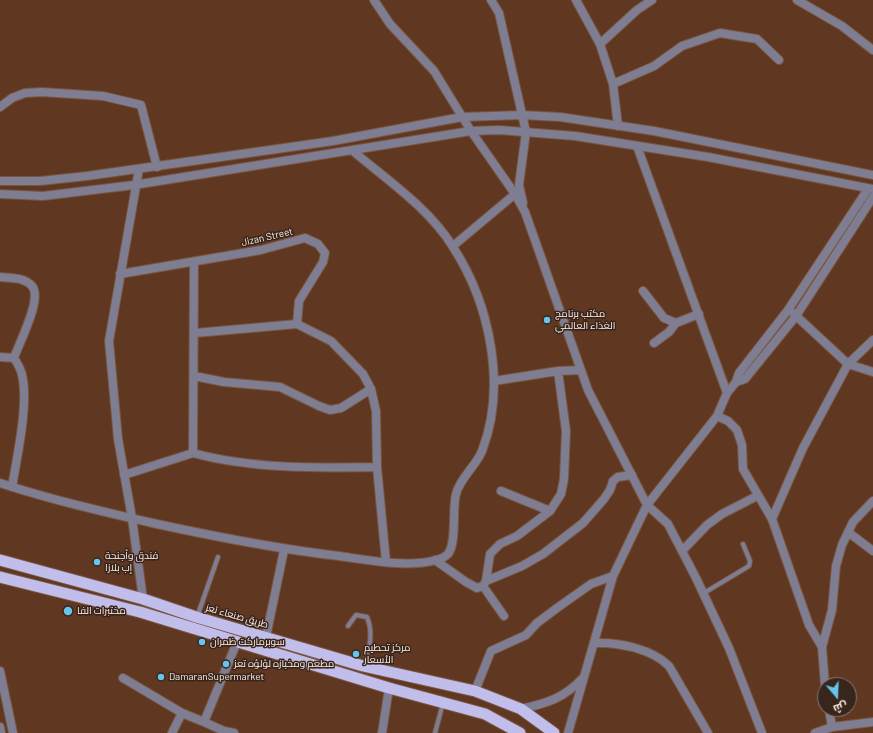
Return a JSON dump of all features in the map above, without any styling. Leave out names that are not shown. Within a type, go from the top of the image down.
[{"type":"highway","name":"طريق صنعاء تعز","points":[[0,560],[143,599],[196,617],[364,666],[475,691],[521,709],[554,733]]},
{"type":"highway","points":[[0,577],[140,612],[389,688],[485,714],[520,733]]},
{"type":"street","points":[[374,0],[390,24],[434,71],[471,131],[514,194],[524,212],[588,390],[647,505],[668,524],[704,594],[729,648],[762,733]]},
{"type":"street","points":[[491,0],[499,13],[526,132],[519,185],[524,212]]},
{"type":"street","points":[[576,0],[600,44],[613,84],[618,126]]},
{"type":"street","points":[[797,0],[842,26],[873,50]]},
{"type":"street","points":[[600,44],[649,1]]},
{"type":"street","points":[[613,84],[654,66],[682,46],[720,33],[756,39],[779,60]]},
{"type":"street","points":[[0,107],[12,98],[25,93],[42,92],[103,96],[141,105],[157,166]]},
{"type":"street","points":[[0,181],[40,181],[139,169],[333,141],[462,117],[522,115],[560,117],[618,126],[873,175]]},
{"type":"street","points":[[0,194],[43,196],[134,186],[471,131],[499,130],[575,136],[748,164],[870,189],[788,310],[739,373],[736,382],[727,393],[717,416],[647,505],[614,576],[568,733]]},
{"type":"street","points":[[637,146],[727,393]]},
{"type":"street","points":[[0,483],[49,499],[284,550],[386,562],[435,560],[448,554],[452,544],[456,493],[481,452],[493,399],[494,381],[486,318],[453,246],[424,212],[353,151]]},
{"type":"street","points":[[139,169],[134,186],[109,341],[118,439],[132,518],[143,599]]},
{"type":"street","points":[[453,246],[514,194]]},
{"type":"street","points":[[736,382],[745,379],[796,316],[873,197]]},
{"type":"street","name":"Jizan Street","points":[[120,274],[194,263],[261,250],[305,238],[318,244],[325,254],[323,262],[299,300],[297,324]]},
{"type":"street","points":[[193,453],[195,332],[194,263]]},
{"type":"street","points":[[0,277],[20,279],[32,286],[36,294],[35,306],[14,358],[22,374],[25,395],[12,487]]},
{"type":"street","points":[[643,291],[664,318],[676,323]]},
{"type":"street","points":[[788,310],[848,364],[873,372]]},
{"type":"street","points":[[654,343],[670,332],[676,323],[699,314]]},
{"type":"street","points":[[195,332],[297,324],[331,341],[363,374],[371,389],[376,411],[377,467],[386,562]]},
{"type":"street","points":[[772,519],[803,448],[848,364],[873,340]]},
{"type":"street","points":[[0,357],[14,358]]},
{"type":"street","points":[[494,381],[581,370]]},
{"type":"street","points":[[504,616],[485,584],[490,554],[500,544],[517,536],[550,511],[561,494],[564,479],[566,431],[558,372]]},
{"type":"street","points":[[194,376],[224,382],[280,387],[330,410],[341,408],[371,389]]},
{"type":"street","points":[[717,416],[728,421],[737,430],[742,446],[743,469],[757,496],[772,519],[809,625],[822,647]]},
{"type":"street","points":[[124,475],[193,453],[218,460],[315,468],[377,467]]},
{"type":"street","points":[[435,560],[477,588],[543,554],[583,523],[604,499],[610,490],[613,481],[618,477],[632,475]]},
{"type":"street","points":[[501,491],[550,511]]},
{"type":"street","points":[[682,551],[706,525],[722,514],[757,496]]},
{"type":"street","points":[[824,677],[822,647],[832,610],[836,566],[842,545],[853,522],[873,501]]},
{"type":"street","points":[[848,532],[873,551]]},
{"type":"street","points":[[266,637],[284,550]]},
{"type":"street","points":[[475,691],[492,651],[526,636],[538,623],[591,584],[614,576]]},
{"type":"street","points":[[204,722],[237,642]]},
{"type":"street","points":[[595,643],[620,644],[654,655],[664,660],[708,733]]},
{"type":"street","points":[[0,671],[13,733]]},
{"type":"street","points":[[521,709],[539,705],[562,697],[585,677]]},
{"type":"street","points":[[123,678],[182,713],[224,731],[234,733]]},
{"type":"street","points":[[382,733],[389,688]]},
{"type":"street","points":[[172,733],[182,713]]},
{"type":"street","points":[[830,717],[832,727]]},
{"type":"street","points":[[815,733],[832,727],[873,722]]},
{"type":"street","points":[[0,727],[1,733]]},
{"type":"lane","points":[[704,594],[749,566],[750,561],[743,544]]},
{"type":"lane","points":[[196,617],[218,558]]},
{"type":"lane","points":[[348,626],[356,615],[367,617],[371,642],[364,666]]},
{"type":"lane","points":[[435,733],[444,702]]},
{"type":"place","name":"مكتب برنامج الغذاء العالمي","points":[[547,320]]},
{"type":"place","name":"فندق وأجنحة إب بلازا","points":[[97,562]]},
{"type":"place","name":"مختبرات الفا","points":[[68,611]]},
{"type":"place","name":"سوبرماركت ظمران","points":[[202,642]]},
{"type":"place","name":"مركز تحطيم الأسعار","points":[[356,654]]},
{"type":"place","name":"مطعم ومخبازه لؤلؤه تعز","points":[[226,664]]},
{"type":"place","name":"DamaranSupermarket","points":[[161,677]]}]
